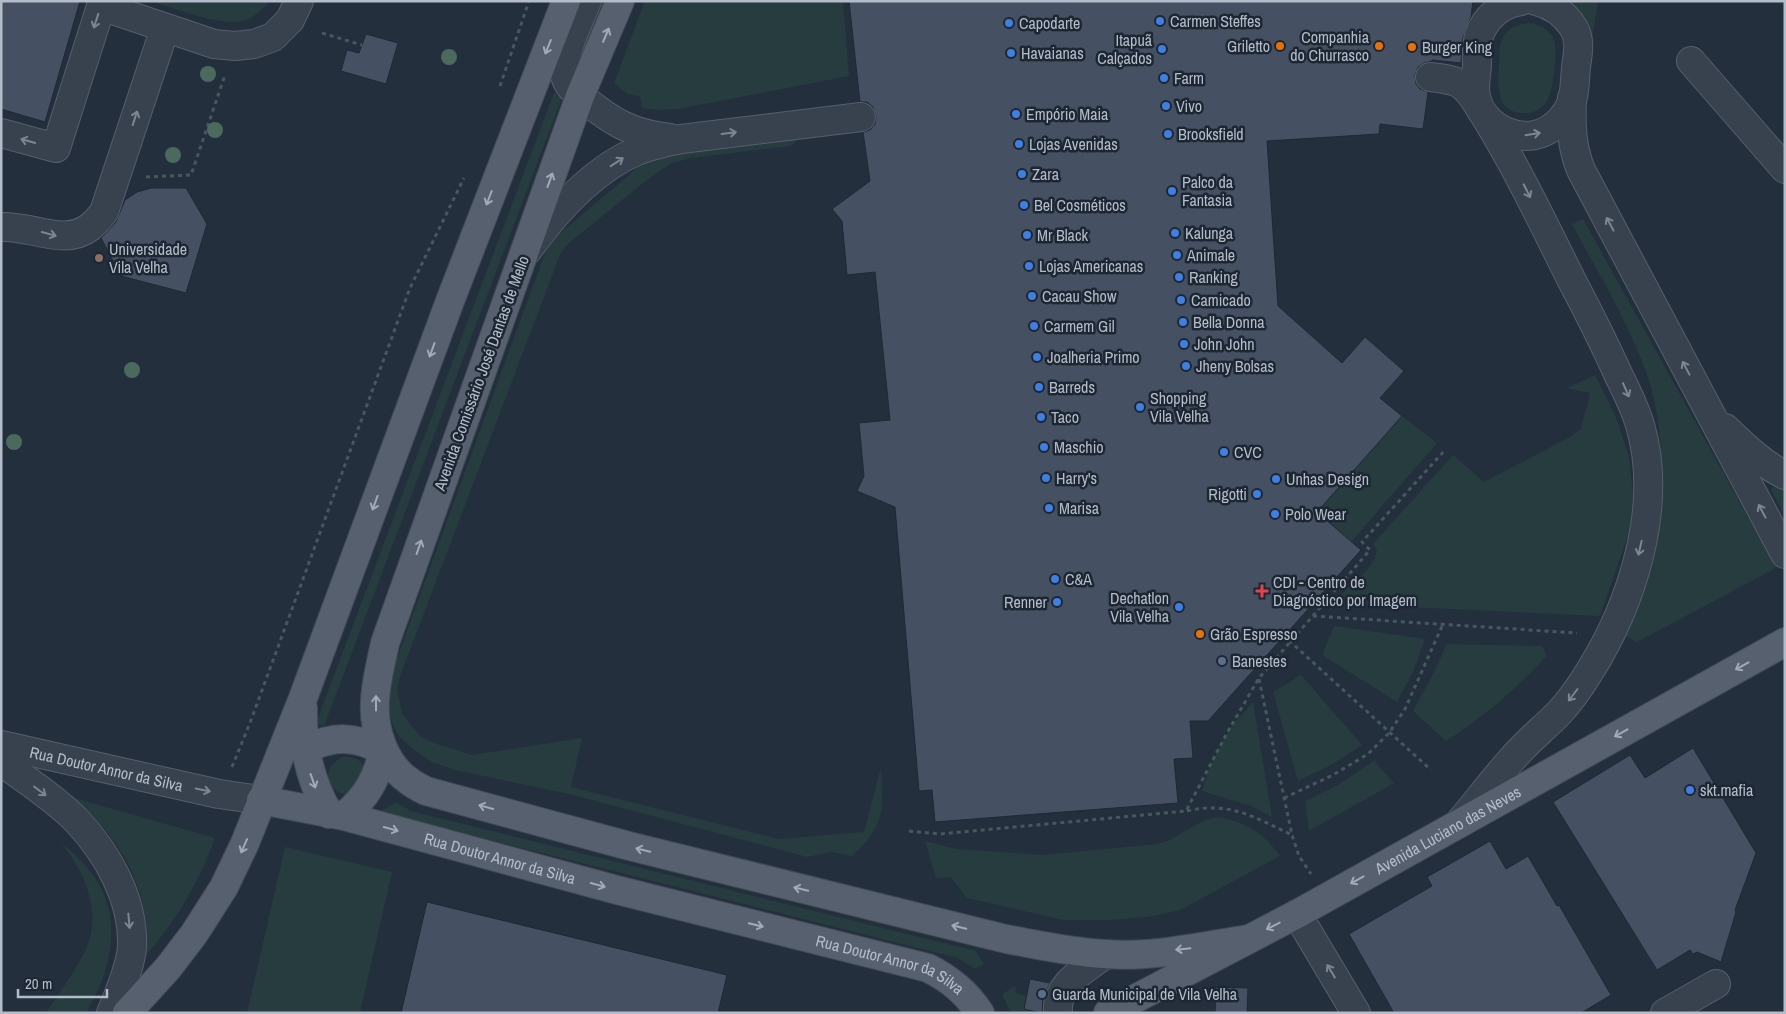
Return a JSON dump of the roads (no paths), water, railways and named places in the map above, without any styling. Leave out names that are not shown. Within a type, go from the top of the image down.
[{"type":"main road","points":[[127,1013],[168,968],[194,934],[224,887],[245,843],[303,698],[450,301],[566,1]]},
{"type":"main road","name":"Avenida Comissário José Dantas de Mello","points":[[383,751],[375,702],[385,643],[580,96],[620,1]]},
{"type":"main road","name":"Avenida Luciano das Neves","points":[[1108,1013],[1297,914],[1785,642]]},
{"type":"main road","points":[[303,698],[302,729],[313,783],[337,815],[356,806],[374,781],[383,751]]},
{"type":"main road","points":[[305,749],[321,742],[336,739],[353,739],[368,743],[383,751],[393,767],[408,781],[426,791],[629,846],[1006,938],[1062,949],[1105,954],[1134,954],[1194,948],[1248,939]]},
{"type":"main road","name":"Rua Doutor Annor da Silva","points":[[261,800],[337,815],[627,893],[928,968],[944,976],[960,988],[980,1013]]},
{"type":"street","points":[[1,133],[56,148],[101,6],[214,44],[235,46],[254,44],[273,37],[290,20],[299,1]]},
{"type":"street","points":[[587,1],[565,59],[565,76],[571,89],[606,117],[622,126],[654,136],[681,139]]},
{"type":"street","points":[[1536,1],[1549,5],[1563,14],[1575,14],[1579,44],[1572,98],[1571,137],[1574,153],[1581,170],[1785,554]]},
{"type":"street","points":[[1459,823],[1514,757],[1560,712],[1588,675],[1607,640],[1626,597],[1645,528],[1648,496],[1648,462],[1640,424],[1629,397],[1606,346],[1524,186],[1482,112],[1475,90],[1479,36],[1487,21],[1501,5]]},
{"type":"street","points":[[1,227],[14,226],[57,236],[77,234],[91,227],[104,212],[165,28]]},
{"type":"street","points":[[1690,61],[1785,169]]},
{"type":"street","points":[[1430,77],[1451,79],[1462,86],[1482,112],[1498,128],[1512,134],[1528,136],[1543,132],[1556,124],[1566,113],[1572,98]]},
{"type":"street","points":[[522,258],[545,227],[564,206],[604,171],[635,151],[653,144],[681,139],[862,117]]},
{"type":"street","points":[[1709,413],[1741,444],[1775,470],[1785,475]]},
{"type":"street","name":"Rua Doutor Annor da Silva","points":[[1,745],[219,794],[261,800]]},
{"type":"street","points":[[1,762],[76,820],[100,850],[119,882],[128,910],[132,948],[123,981],[111,1013]]},
{"type":"street","points":[[1297,914],[1356,1013]]},
{"type":"street","points":[[1058,1013],[1059,1000],[1065,985],[1105,954]]},
{"type":"street","points":[[1665,1013],[1716,984]]},
{"type":"place","name":"Carmen Steffes","points":[[1160,21]]},
{"type":"place","name":"Capodarte","points":[[1009,23]]},
{"type":"place","name":"Griletto","points":[[1280,46]]},
{"type":"place","name":"Companhia do Churrasco","points":[[1379,46]]},
{"type":"place","name":"Burger King","points":[[1412,47]]},
{"type":"place","name":"Itapuã Calçados","points":[[1162,49]]},
{"type":"place","name":"Havaianas","points":[[1011,53]]},
{"type":"place","name":"Farm","points":[[1164,78]]},
{"type":"place","name":"Vivo","points":[[1166,106]]},
{"type":"place","name":"Empório Maia","points":[[1016,114]]},
{"type":"place","name":"Brooksfield","points":[[1168,134]]},
{"type":"place","name":"Lojas Avenidas","points":[[1019,144]]},
{"type":"place","name":"Zara","points":[[1022,174]]},
{"type":"place","name":"Palco da Fantasia","points":[[1172,191]]},
{"type":"place","name":"Bel Cosméticos","points":[[1024,205]]},
{"type":"place","name":"Kalunga","points":[[1175,233]]},
{"type":"place","name":"Mr Black","points":[[1027,235]]},
{"type":"place","name":"Animale","points":[[1177,255]]},
{"type":"place","name":"Universidade Vila Velha","points":[[99,258]]},
{"type":"place","name":"Lojas Americanas","points":[[1029,266]]},
{"type":"place","name":"Ranking","points":[[1179,277]]},
{"type":"place","name":"Cacau Show","points":[[1032,296]]},
{"type":"place","name":"Camicado","points":[[1181,300]]},
{"type":"place","name":"Bella Donna","points":[[1183,322]]},
{"type":"place","name":"Carmem Gil","points":[[1034,326]]},
{"type":"place","name":"John John","points":[[1184,344]]},
{"type":"place","name":"Joalheria Primo","points":[[1037,357]]},
{"type":"place","name":"Jheny Bolsas","points":[[1186,366]]},
{"type":"place","name":"Barreds","points":[[1039,387]]},
{"type":"place","name":"Shopping Vila Velha","points":[[1140,407]]},
{"type":"place","name":"Taco","points":[[1041,417]]},
{"type":"place","name":"Maschio","points":[[1044,447]]},
{"type":"place","name":"CVC","points":[[1224,452]]},
{"type":"place","name":"Harry's","points":[[1046,478]]},
{"type":"place","name":"Unhas Design","points":[[1276,479]]},
{"type":"place","name":"Rigotti","points":[[1257,494]]},
{"type":"place","name":"Marisa","points":[[1049,508]]},
{"type":"place","name":"Polo Wear","points":[[1275,514]]},
{"type":"place","name":"C&A","points":[[1055,579]]},
{"type":"place","name":"CDI - Centro de Diagnóstico por Imagem","points":[[1262,591]]},
{"type":"place","name":"Renner","points":[[1057,602]]},
{"type":"place","name":"Dechatlon Vila Velha","points":[[1179,607]]},
{"type":"place","name":"Grão Espresso","points":[[1200,634]]},
{"type":"place","name":"Banestes","points":[[1222,661]]},
{"type":"place","name":"skt.mafia","points":[[1690,790]]},
{"type":"place","name":"Guarda Municipal de Vila Velha","points":[[1042,994]]}]
